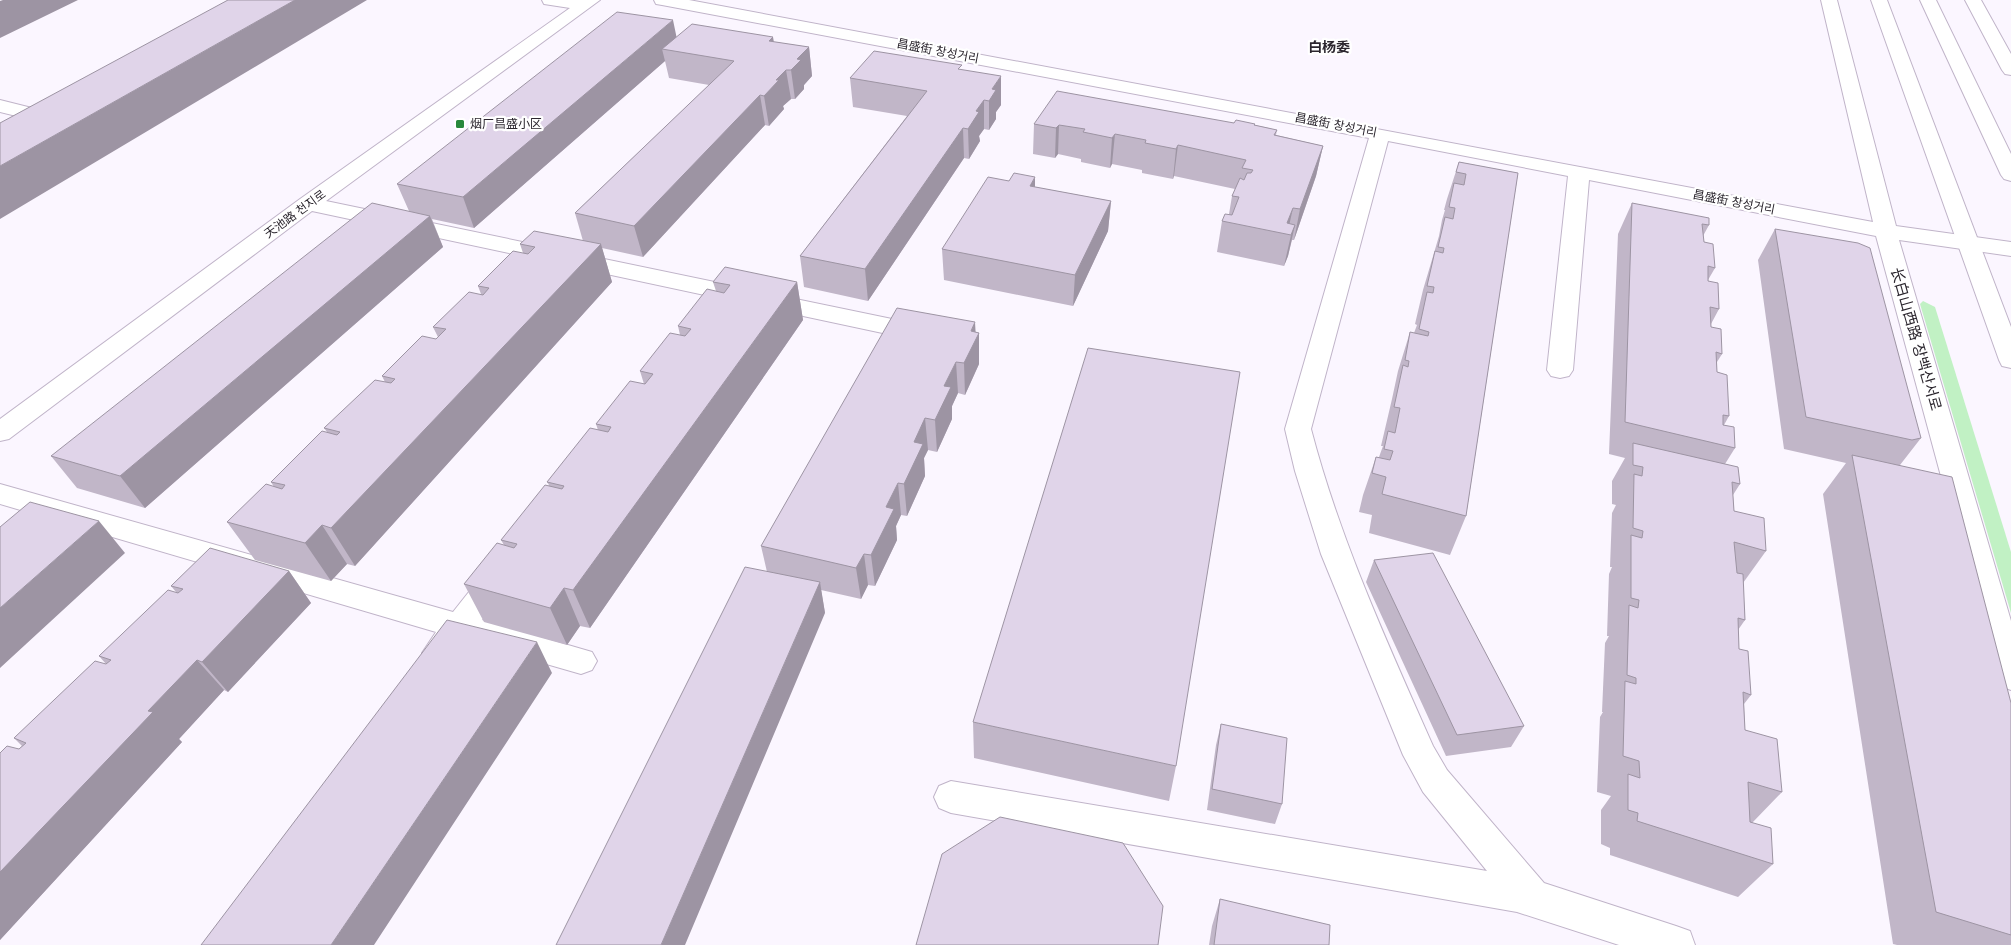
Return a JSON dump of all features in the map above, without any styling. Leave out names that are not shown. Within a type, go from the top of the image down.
[{"type":"street","points":[[550,0],[588,3]]},
{"type":"street","name":"昌盛街 창성거리","points":[[662,0],[1886,231],[1966,241],[2011,249]]},
{"type":"street","name":"长白山西路 장백산서로","points":[[1829,0],[1886,231],[2011,676]]},
{"type":"street","points":[[1879,0],[2011,360]]},
{"type":"street","points":[[1928,0],[2011,175]]},
{"type":"street","points":[[1973,0],[2011,70]]},
{"type":"street","name":"天池路 천지로","points":[[0,432],[308,204],[588,3]]},
{"type":"street","points":[[0,106],[58,120]]},
{"type":"street","points":[[33,134],[75,110]]},
{"type":"street","points":[[1380,134],[1298,429],[1304,458],[1332,544],[1420,755],[1435,781],[1533,899]]},
{"type":"street","points":[[1560,370],[1579,172]]},
{"type":"street","points":[[308,204],[892,327]]},
{"type":"street","points":[[705,315],[723,292]]},
{"type":"street","points":[[0,494],[206,566],[460,626],[581,661]]},
{"type":"street","points":[[423,673],[515,556]]},
{"type":"street","points":[[952,797],[1533,899],[1676,945]]},
{"type":"green space","points":[[1923,301],[1935,307],[2011,552],[2011,613],[1920,304]]},
{"type":"building","points":[[228,0],[295,0],[0,166],[0,123]]},
{"type":"building","points":[[617,12],[673,20],[463,197],[397,184]]},
{"type":"building","points":[[692,24],[773,37],[769,41],[809,47],[797,59],[801,60],[791,70],[786,70],[764,96],[760,95],[634,226],[575,213],[734,61],[662,49]]},
{"type":"building","points":[[874,51],[962,65],[958,69],[1001,76],[992,89],[996,90],[989,101],[984,100],[976,111],[979,112],[968,129],[963,128],[865,269],[800,256],[927,91],[850,78]]},
{"type":"building","points":[[1057,91],[1234,123],[1236,120],[1277,130],[1274,135],[1323,146],[1300,209],[1293,208],[1287,223],[1295,225],[1291,235],[1222,221],[1225,214],[1232,215],[1239,197],[1232,196],[1240,178],[1244,180],[1247,173],[1251,173],[1253,170],[1242,168],[1246,160],[1178,145],[1176,149],[1145,143],[1146,140],[1115,134],[1112,138],[1083,132],[1085,129],[1059,125],[1056,128],[1034,124]]},
{"type":"building","points":[[1459,162],[1518,173],[1466,516],[1382,494],[1386,477],[1372,473],[1376,457],[1390,460],[1393,451],[1384,449],[1388,431],[1395,433],[1400,408],[1394,407],[1403,365],[1408,367],[1409,361],[1405,360],[1410,332],[1428,336],[1429,332],[1419,329],[1427,292],[1433,293],[1434,287],[1427,286],[1435,251],[1443,253],[1444,248],[1438,247],[1445,217],[1453,219],[1455,208],[1449,207],[1454,183],[1464,185],[1466,174],[1456,172]]},
{"type":"building","points":[[1014,173],[1035,177],[1030,186],[1111,201],[1075,275],[942,249],[988,177],[1009,181]]},
{"type":"building","points":[[372,203],[430,216],[120,476],[51,456]]},
{"type":"building","points":[[1632,203],[1709,218],[1709,225],[1702,224],[1704,242],[1713,244],[1715,268],[1708,266],[1708,281],[1718,283],[1719,309],[1710,307],[1711,327],[1721,329],[1722,354],[1716,352],[1717,372],[1727,375],[1729,416],[1723,415],[1723,425],[1734,427],[1735,448],[1625,422]]},
{"type":"building","points":[[1775,229],[1858,243],[1870,248],[1921,438],[1912,440],[1806,417]]},
{"type":"building","points":[[534,231],[601,244],[331,528],[322,525],[305,543],[227,522],[266,484],[282,489],[285,485],[271,482],[322,431],[337,435],[340,432],[324,428],[375,380],[391,383],[395,379],[382,376],[422,336],[436,339],[446,329],[433,327],[469,292],[483,295],[489,288],[478,286],[513,251],[528,254],[535,247],[520,244]]},
{"type":"building","points":[[725,267],[797,282],[573,590],[564,588],[550,608],[464,584],[497,543],[514,548],[517,544],[501,540],[545,485],[562,489],[564,486],[547,482],[590,428],[608,432],[611,427],[596,424],[630,381],[645,384],[653,374],[640,371],[670,333],[685,336],[691,329],[678,326],[707,289],[724,293],[730,285],[713,282]]},
{"type":"building","points":[[897,308],[975,322],[971,331],[979,333],[964,363],[956,362],[944,386],[951,387],[935,420],[925,418],[914,442],[923,444],[904,484],[898,483],[886,507],[894,509],[871,555],[864,554],[856,568],[761,546]]},
{"type":"building","points":[[1088,348],[1240,372],[1176,766],[973,722]]},
{"type":"building","points":[[1633,443],[1738,467],[1740,484],[1732,482],[1734,511],[1764,518],[1766,551],[1734,542],[1737,573],[1743,574],[1745,620],[1738,618],[1739,649],[1748,651],[1751,695],[1743,692],[1745,730],[1777,739],[1782,792],[1748,782],[1750,822],[1771,828],[1773,864],[1637,821],[1638,813],[1628,810],[1628,774],[1640,778],[1639,761],[1623,756],[1625,681],[1636,684],[1636,678],[1627,675],[1629,605],[1638,608],[1639,600],[1631,598],[1631,535],[1642,538],[1643,531],[1633,528],[1634,474],[1642,476],[1643,467],[1633,465]]},
{"type":"building","points":[[1852,455],[1952,477],[2011,703],[2011,935],[1936,912]]},
{"type":"building","points":[[30,502],[99,521],[0,608],[0,527]]},
{"type":"building","points":[[210,548],[289,571],[202,662],[197,660],[148,711],[153,712],[0,872],[0,753],[7,746],[19,749],[26,743],[14,738],[95,661],[106,664],[111,660],[99,656],[168,590],[178,593],[183,589],[171,586]]},
{"type":"building","points":[[1433,553],[1524,726],[1457,735],[1374,560]]},
{"type":"building","points":[[745,567],[820,582],[661,945],[556,945]]},
{"type":"building","points":[[447,620],[537,642],[331,945],[201,945]]},
{"type":"building","points":[[1221,724],[1287,738],[1282,804],[1212,789]]},
{"type":"building","points":[[1000,817],[1123,843],[1163,906],[1158,945],[916,945],[942,854]]},
{"type":"building","points":[[1220,899],[1330,925],[1329,945],[1214,945]]},
{"type":"place","name":"烟厂昌盛小区","points":[[460,124]]},
{"type":"district","name":"白杨委","points":[[1329,47]]}]
